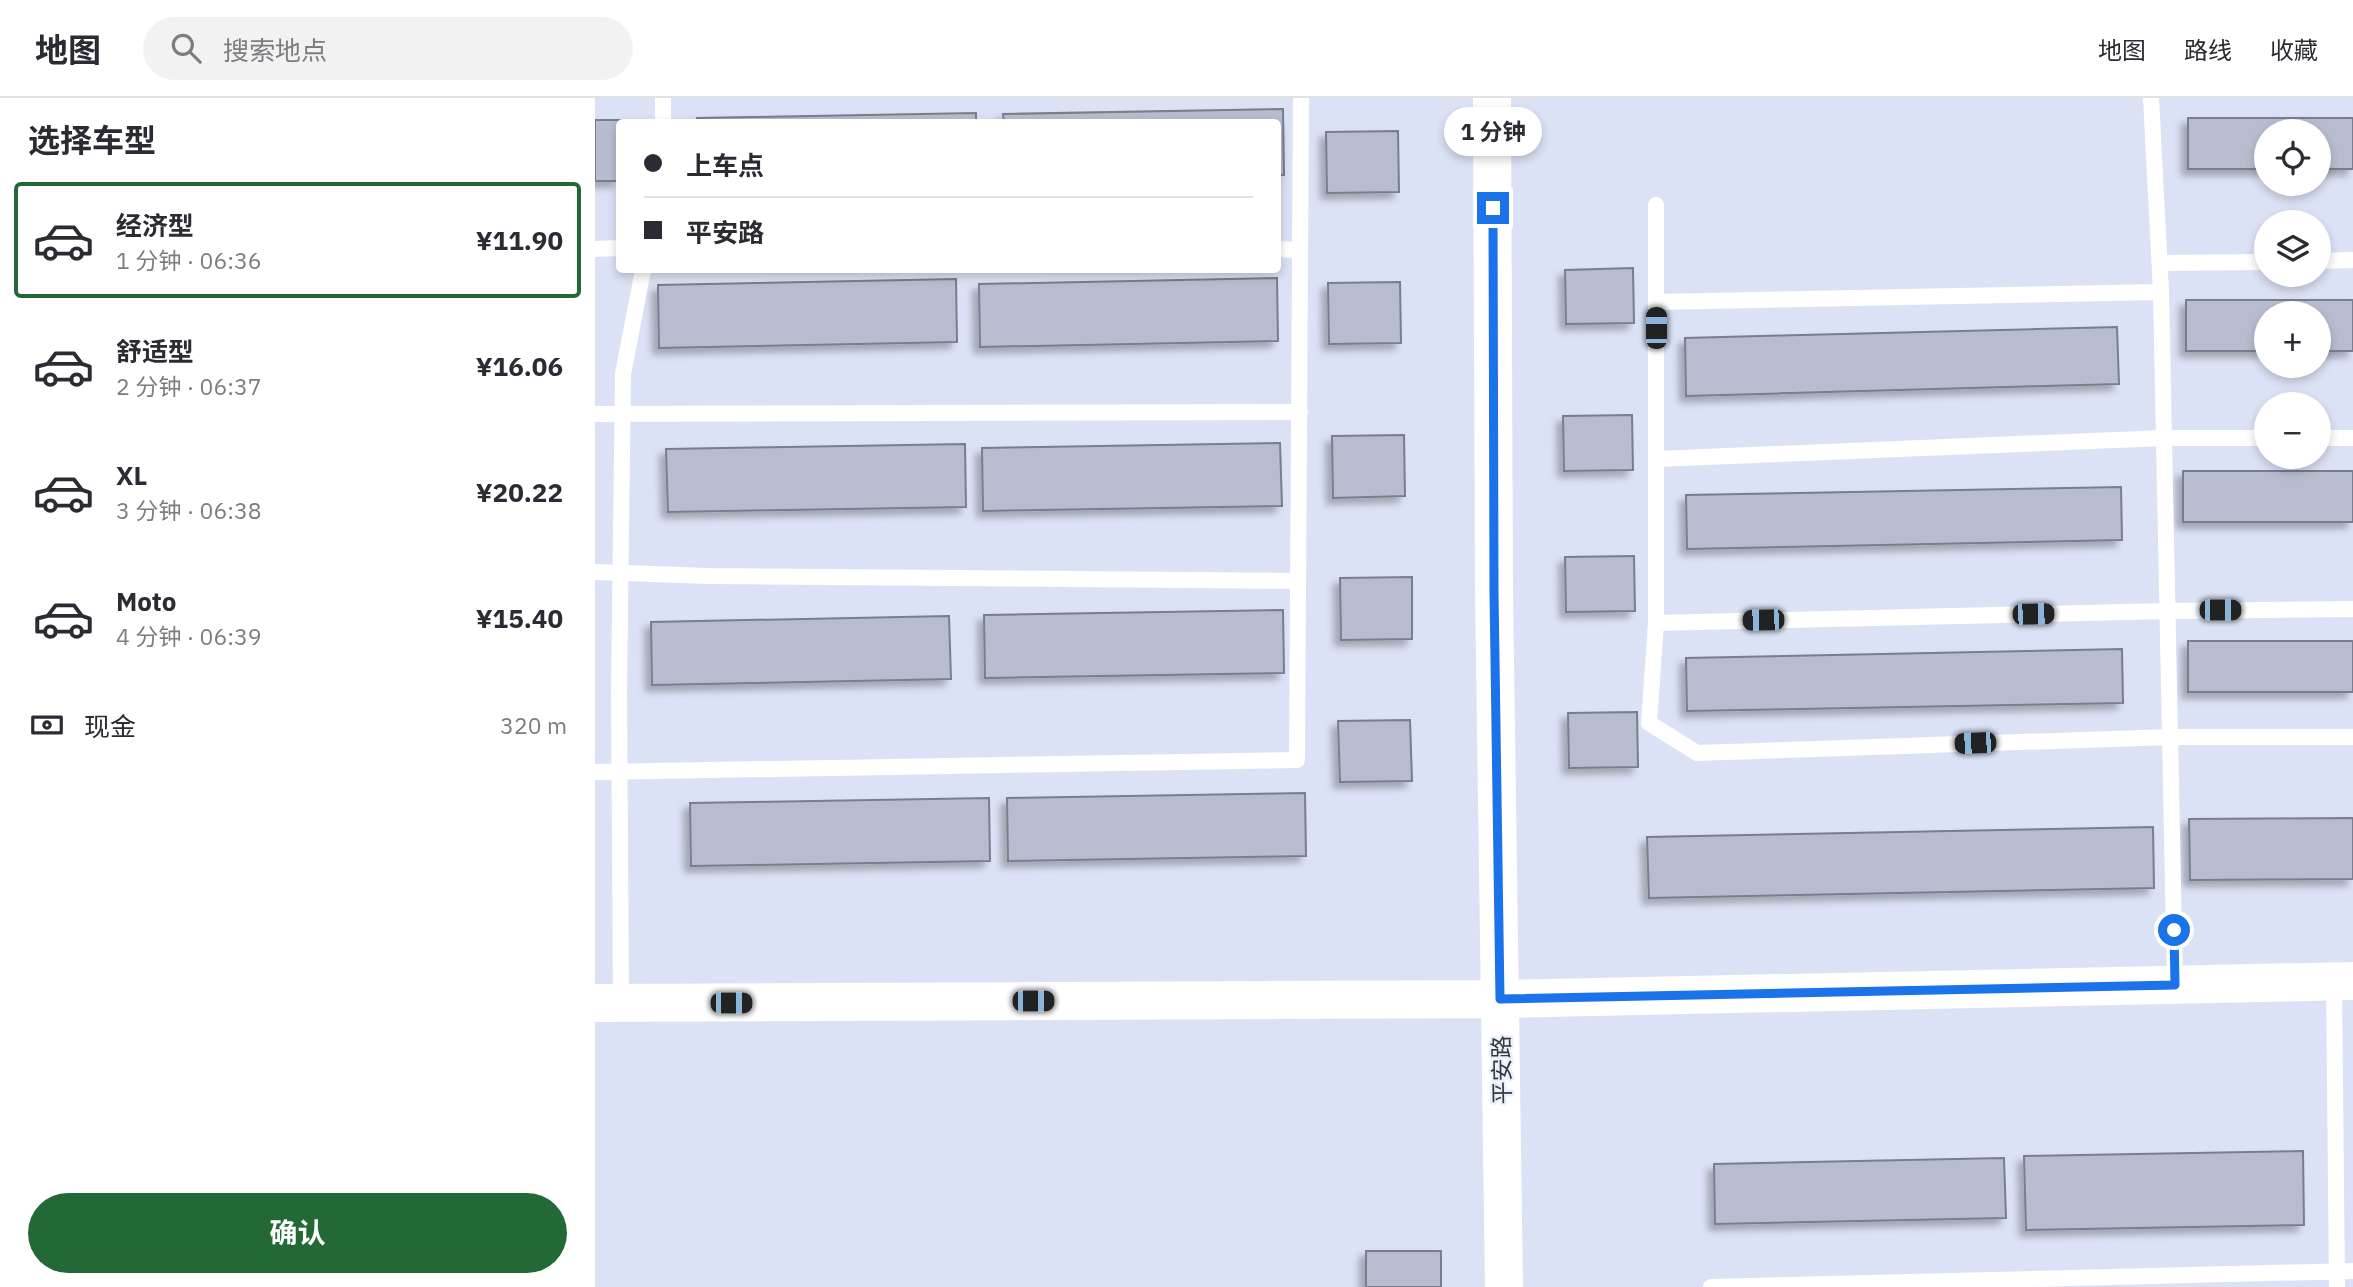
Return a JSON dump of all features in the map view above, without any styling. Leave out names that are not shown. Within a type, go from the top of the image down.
[{"type":"street","name":"平安路","points":[[1492,98],[1494,592],[1504,1287]]},
{"type":"street","points":[[608,1003],[1500,999],[2344,982]]},
{"type":"lane","points":[[663,98],[663,119]]},
{"type":"lane","points":[[595,772],[1297,760],[1301,98]]},
{"type":"lane","points":[[2151,98],[2161,292],[2175,985]]},
{"type":"lane","points":[[1656,205],[1656,623],[1649,723],[1697,753],[2170,737],[2353,737]]},
{"type":"lane","points":[[595,248],[616,248]]},
{"type":"lane","points":[[1281,250],[1300,250]]},
{"type":"lane","points":[[2331,261],[2353,260]]},
{"type":"lane","points":[[2160,263],[2254,262]]},
{"type":"lane","points":[[608,1003],[619,772],[623,374],[642,273]]},
{"type":"lane","points":[[1656,302],[2161,292]]},
{"type":"lane","points":[[595,414],[1300,412]]},
{"type":"lane","points":[[1656,459],[2164,439],[2254,438]]},
{"type":"lane","points":[[2331,438],[2353,438]]},
{"type":"lane","points":[[595,572],[709,576],[1298,581]]},
{"type":"lane","points":[[1656,623],[2353,609]]},
{"type":"lane","points":[[1711,1287],[2342,1276],[2344,982]]},
{"type":"building","points":[[1283,109],[1284,175],[1281,175],[1281,119],[1004,119],[1003,114]]},
{"type":"building","points":[[976,113],[976,119],[697,118]]},
{"type":"building","points":[[2188,118],[2353,118],[2353,169],[2331,169],[2331,119],[2254,119],[2254,169],[2188,169]]},
{"type":"building","points":[[595,120],[616,120],[616,181],[595,181]]},
{"type":"building","points":[[1398,131],[1399,192],[1327,193],[1326,132]]},
{"type":"building","points":[[1633,268],[1634,323],[1566,324],[1565,270]]},
{"type":"building","points":[[1277,278],[1278,341],[980,347],[979,284]]},
{"type":"building","points":[[956,279],[957,342],[659,348],[658,285]]},
{"type":"building","points":[[1400,282],[1401,343],[1329,344],[1328,283]]},
{"type":"building","points":[[2186,300],[2353,300],[2353,351],[2331,351],[2331,301],[2254,301],[2254,351],[2186,351]]},
{"type":"building","points":[[2117,327],[2119,384],[1686,396],[1685,338]]},
{"type":"building","points":[[1632,415],[1633,470],[1564,471],[1563,416]]},
{"type":"building","points":[[1404,435],[1405,496],[1333,498],[1332,436]]},
{"type":"building","points":[[1280,443],[1282,506],[983,511],[982,448]]},
{"type":"building","points":[[965,444],[966,507],[668,512],[666,449]]},
{"type":"building","points":[[2183,471],[2353,471],[2353,522],[2183,522]]},
{"type":"building","points":[[2121,487],[2122,540],[1687,549],[1686,495]]},
{"type":"building","points":[[1634,556],[1635,611],[1566,612],[1565,557]]},
{"type":"building","points":[[1412,577],[1412,639],[1341,640],[1340,578]]},
{"type":"building","points":[[1283,610],[1284,673],[985,678],[984,615]]},
{"type":"building","points":[[949,616],[951,679],[652,685],[651,622]]},
{"type":"building","points":[[2188,641],[2353,641],[2353,692],[2188,692]]},
{"type":"building","points":[[2122,649],[2123,703],[1687,711],[1686,658]]},
{"type":"building","points":[[1637,712],[1638,767],[1569,768],[1568,713]]},
{"type":"building","points":[[1410,720],[1412,781],[1340,782],[1338,721]]},
{"type":"building","points":[[1305,793],[1306,856],[1008,861],[1007,798]]},
{"type":"building","points":[[989,798],[990,861],[691,866],[690,803]]},
{"type":"building","points":[[2353,818],[2353,879],[2190,880],[2189,819]]},
{"type":"building","points":[[2153,827],[2154,888],[1649,898],[1647,837]]},
{"type":"building","points":[[2303,1151],[2304,1225],[2026,1230],[2024,1156]]},
{"type":"building","points":[[2004,1158],[2006,1218],[1715,1224],[1714,1164]]},
{"type":"building","points":[[1366,1251],[1441,1251],[1441,1287],[1366,1287]]},
{"type":"route","points":[[1493,208],[1494,592],[1500,999],[2175,985],[2174,930]]}]
